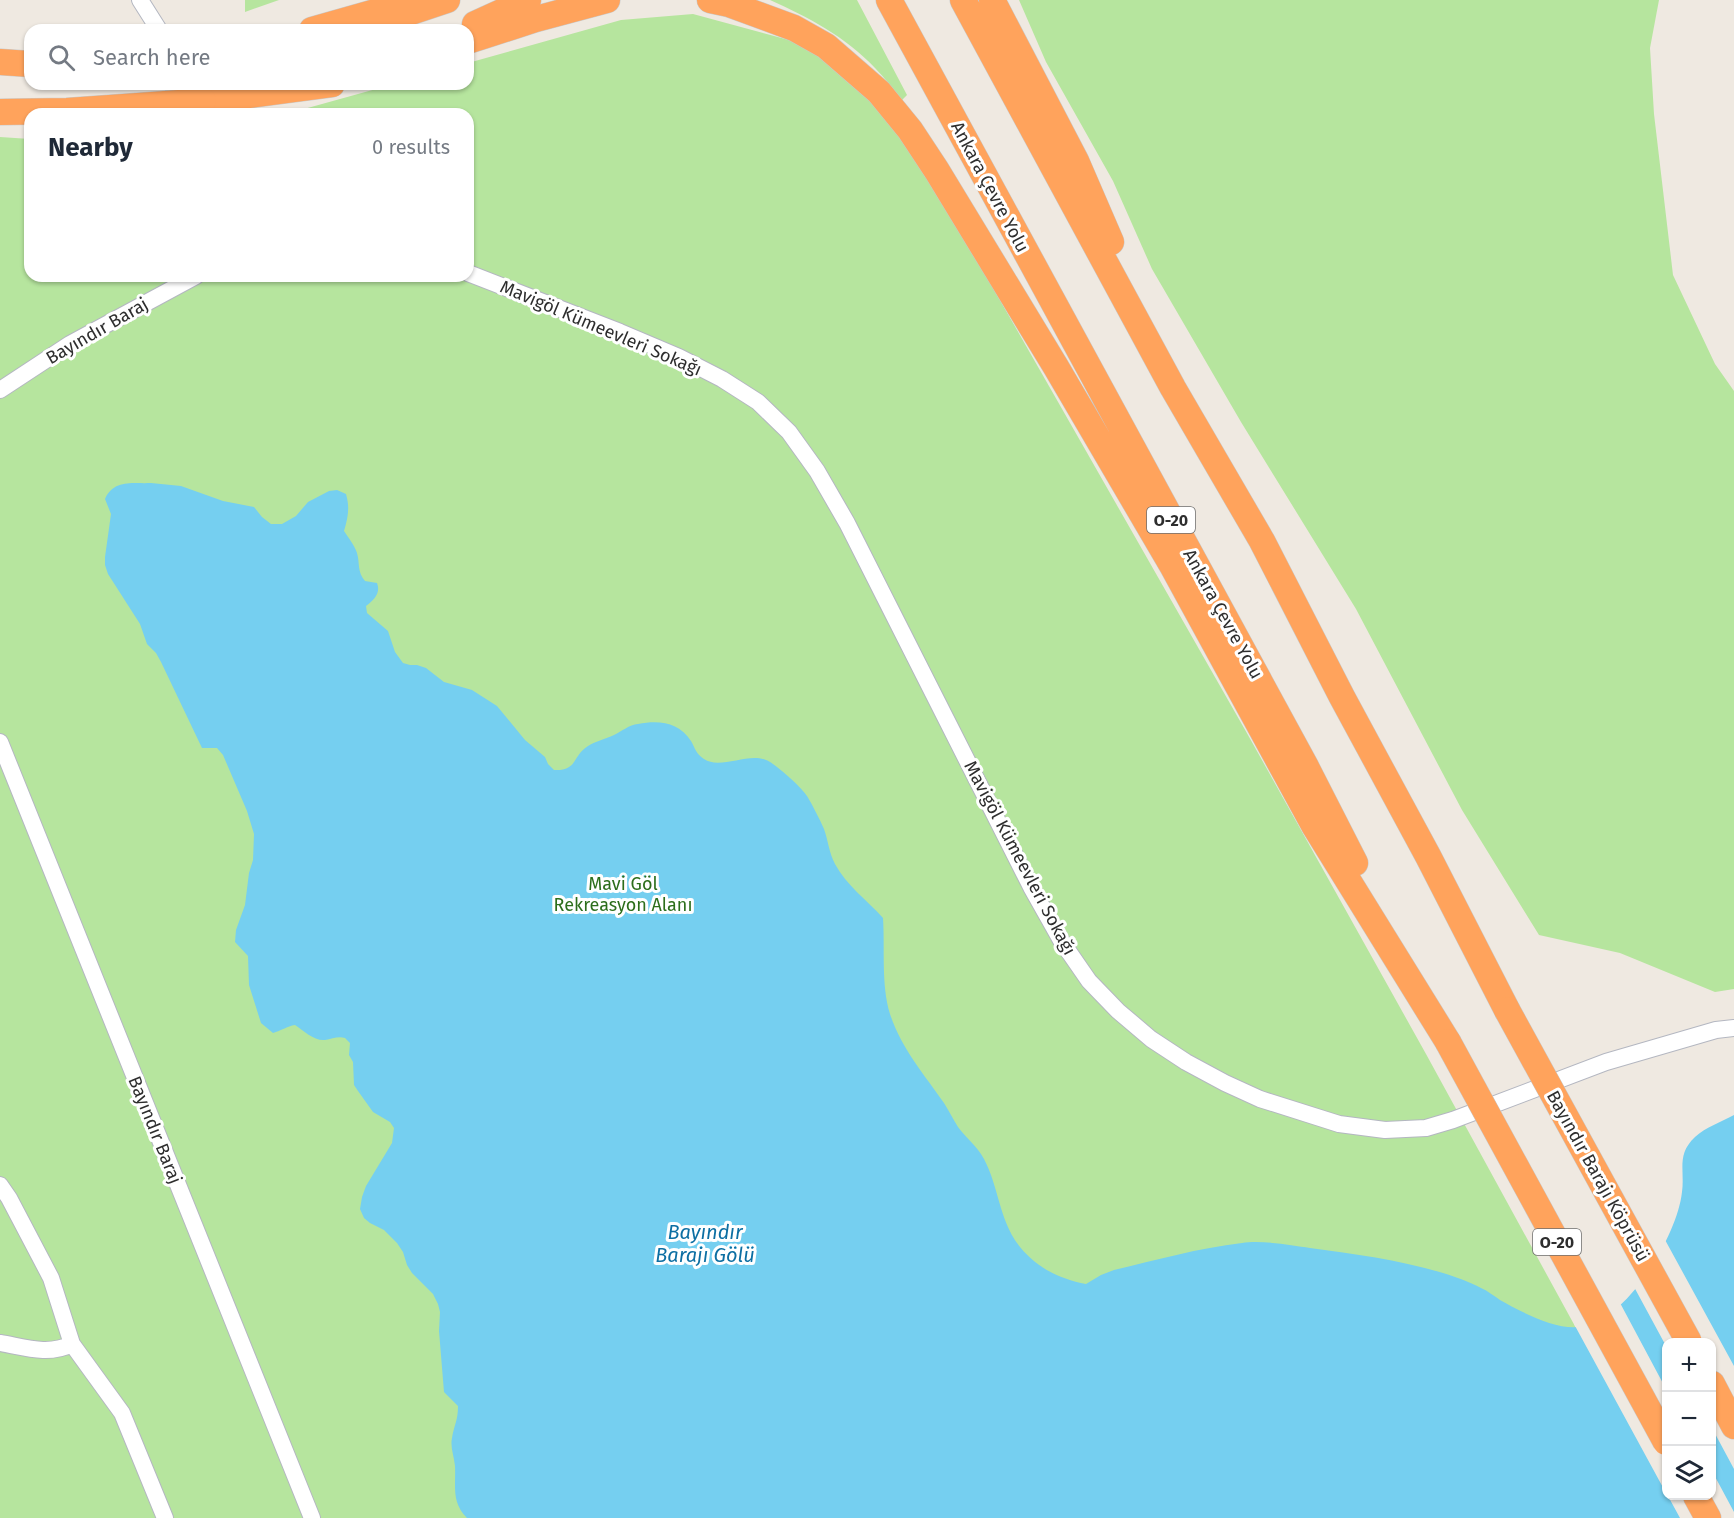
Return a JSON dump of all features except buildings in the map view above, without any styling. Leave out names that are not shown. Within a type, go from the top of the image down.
[{"type":"highway","points":[[333,24],[386,9],[404,0]]},
{"type":"highway","points":[[377,24],[447,0]]},
{"type":"highway","points":[[474,24],[528,0]]},
{"type":"highway","points":[[474,39],[607,0]]},
{"type":"highway","points":[[710,0],[729,4],[785,24],[826,46],[879,92],[910,130],[1056,367],[1173,567],[1315,827],[1448,1042]]},
{"type":"highway","name":"Ankara Çevre Yolu","points":[[889,0],[1305,765],[1448,1042]]},
{"type":"highway","points":[[963,0],[1173,388]]},
{"type":"highway","points":[[992,0],[1076,160],[1173,388]]},
{"type":"highway","points":[[0,62],[24,64]]},
{"type":"highway","points":[[0,75],[24,75]]},
{"type":"highway","points":[[199,100],[248,90]]},
{"type":"highway","points":[[109,108],[166,104],[282,90]]},
{"type":"highway","points":[[0,112],[24,112]]},
{"type":"highway","name":"Bayındır Barajı Köprüsü","points":[[1173,388],[1262,541],[1507,1010],[1687,1338]]},
{"type":"highway","name":"O-20","points":[[1448,1042],[1662,1435]]},
{"type":"highway","points":[[1716,1392],[1734,1426]]},
{"type":"highway","points":[[1698,1500],[1708,1518]]},
{"type":"street","points":[[140,0],[155,24]]},
{"type":"street","name":"Mavigöl Kümeevleri Sokağı","points":[[474,275],[679,357],[722,379],[759,402],[789,432],[817,471],[847,523],[1031,887],[1062,942],[1089,981],[1119,1011],[1151,1039],[1186,1062],[1260,1099],[1329,1121],[1385,1130],[1426,1128],[1606,1062],[1716,1030],[1734,1028]]},
{"type":"street","name":"Bayındır Baraj","points":[[0,390],[70,344],[185,282]]},
{"type":"street","name":"Bayındır Baraj","points":[[0,742],[312,1518]]},
{"type":"street","points":[[0,1185],[51,1278],[72,1344],[122,1413],[165,1518]]},
{"type":"street","points":[[0,1342],[40,1350],[58,1349],[72,1344]]},
{"type":"green space","points":[[245,0],[279,0],[245,12]]},
{"type":"green space","points":[[770,0],[857,0],[907,95],[902,100],[864,57],[839,37]]},
{"type":"green space","points":[[1019,0],[1659,0],[1650,48],[1654,114],[1673,275],[1715,364],[1734,391],[1734,989],[1715,992],[1620,953],[1539,935],[1462,810],[1356,609],[1241,422],[1152,269],[1113,181],[1046,62]]},
{"type":"green space","name":"Mavi Göl Rekreasyon Alanı","points":[[693,14],[789,40],[829,62],[863,93],[897,133],[928,174],[1248,735],[1662,1485],[1662,1500],[1670,1500],[1680,1518],[0,1518],[0,137],[24,139],[24,282],[474,282],[474,108],[308,108],[372,90],[474,90],[474,61],[621,20]]},
{"type":"water","name":"Bayındır Barajı Gölü","points":[[131,483],[181,486],[223,501],[254,507],[271,524],[282,524],[296,516],[308,502],[329,491],[337,490],[346,494],[348,512],[344,531],[356,550],[362,578],[365,581],[377,583],[378,587],[376,596],[366,606],[367,613],[388,631],[395,652],[403,663],[426,668],[444,682],[472,690],[497,706],[525,740],[545,757],[554,770],[567,768],[583,750],[594,743],[632,726],[653,722],[668,724],[681,730],[699,755],[711,762],[759,758],[770,762],[788,777],[804,793],[814,808],[824,829],[833,860],[840,872],[883,918],[885,991],[890,1014],[900,1038],[958,1127],[984,1159],[1013,1237],[1034,1261],[1058,1276],[1086,1284],[1114,1270],[1194,1251],[1250,1242],[1276,1243],[1427,1268],[1472,1284],[1531,1316],[1556,1325],[1579,1327],[1613,1311],[1636,1288],[1647,1273],[1666,1240],[1679,1207],[1685,1150],[1699,1133],[1734,1115],[1734,1518],[467,1518],[455,1494],[452,1441],[458,1406],[444,1392],[438,1304],[433,1294],[412,1273],[397,1243],[384,1230],[364,1218],[360,1209],[366,1186],[392,1143],[394,1128],[390,1122],[373,1112],[354,1085],[353,1062],[349,1055],[350,1043],[345,1038],[317,1039],[295,1025],[273,1033],[261,1023],[249,985],[248,956],[235,942],[236,930],[245,905],[253,860],[254,834],[247,811],[223,755],[217,748],[202,748],[161,662],[147,644],[140,624],[108,574],[105,565],[111,514],[105,499],[113,488]]},
{"type":"pier","points":[[1664,1238],[1734,1366],[1734,1469],[1716,1435],[1716,1338],[1662,1339],[1633,1285],[1653,1258]]},
{"type":"pier","points":[[1619,1301],[1662,1382],[1662,1486],[1574,1324],[1586,1323],[1599,1318]]},
{"type":"pier","points":[[1716,1478],[1734,1512],[1734,1518],[1680,1518],[1670,1500],[1716,1500]]}]
